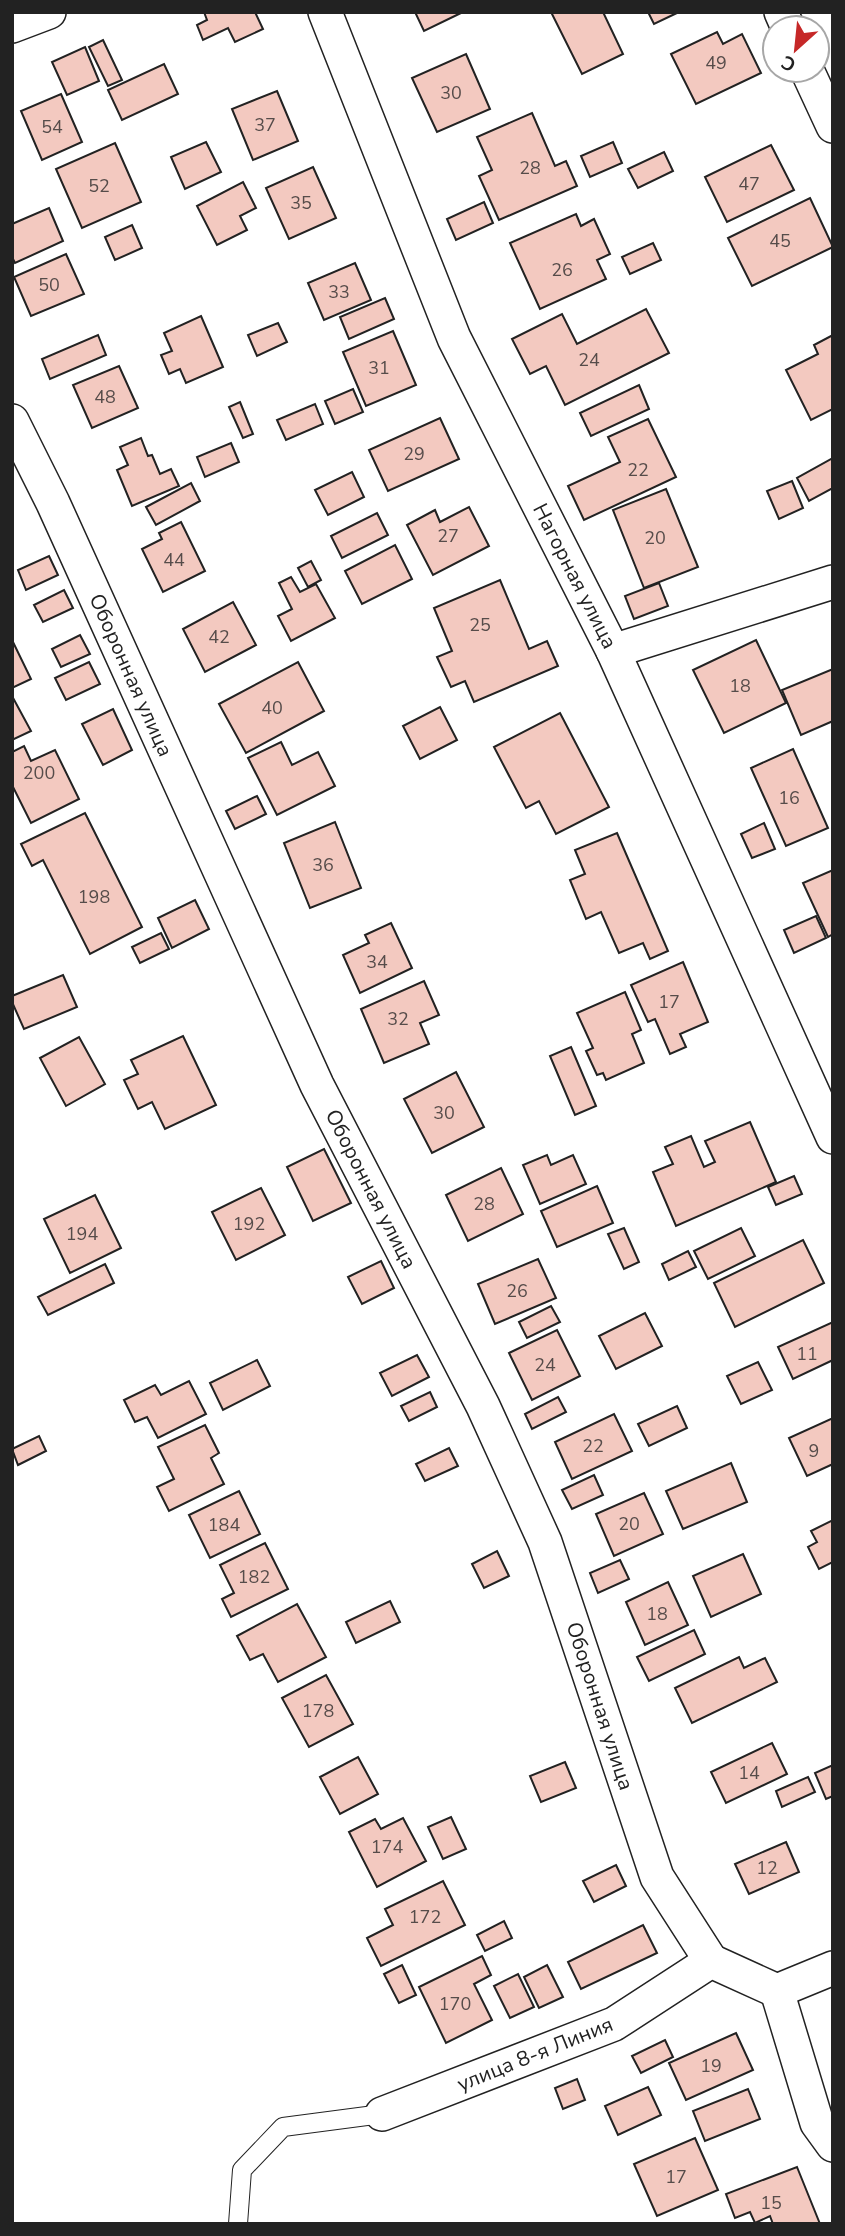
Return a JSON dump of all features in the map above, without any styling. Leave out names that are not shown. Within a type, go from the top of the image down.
[{"type":"street","points":[[12,26],[48,12]]},
{"type":"street","name":"Нагорная улица","points":[[325,12],[454,338],[613,651],[833,1137]]},
{"type":"street","points":[[814,84],[833,126]]},
{"type":"street","name":"Оборонная улица","points":[[12,421],[53,503],[317,1085],[483,1406],[539,1530],[657,1877],[711,1961]]},
{"type":"street","points":[[613,651],[833,582]]},
{"type":"street","points":[[711,1961],[776,1991],[833,1968]]},
{"type":"street","name":"улица 8-я Линия","points":[[382,2114],[614,2024],[711,1961]]},
{"type":"street","points":[[776,1991],[817,2123],[833,2145]]},
{"type":"lane","points":[[238,2224],[242,2170],[283,2127],[382,2114]]},
{"type":"building","points":[[204,12],[255,12],[263,29],[235,42],[228,28],[203,40],[197,25],[207,20]]},
{"type":"building","points":[[415,12],[463,12],[424,31]]},
{"type":"building","points":[[551,12],[603,12],[623,54],[582,74]]},
{"type":"building","points":[[648,12],[679,12],[654,24]]},
{"type":"building","points":[[717,32],[723,44],[742,34],[761,73],[696,104],[671,54]]},
{"type":"building","points":[[103,40],[122,80],[108,86],[89,47]]},
{"type":"building","points":[[85,47],[99,81],[67,95],[52,62]]},
{"type":"building","points":[[466,54],[490,109],[437,132],[412,78]]},
{"type":"building","points":[[164,64],[178,94],[122,120],[108,90]]},
{"type":"building","points":[[277,91],[298,141],[253,160],[232,109]]},
{"type":"building","points":[[61,94],[82,142],[42,160],[21,111]]},
{"type":"building","points":[[532,113],[555,166],[566,161],[577,186],[499,220],[479,176],[492,170],[477,137]]},
{"type":"building","points":[[206,142],[221,172],[185,189],[171,157]]},
{"type":"building","points":[[613,142],[622,163],[590,177],[581,156]]},
{"type":"building","points":[[115,143],[141,202],[82,228],[56,169]]},
{"type":"building","points":[[771,145],[794,190],[727,222],[705,177]]},
{"type":"building","points":[[664,152],[673,171],[638,188],[628,169]]},
{"type":"building","points":[[313,167],[336,218],[289,239],[266,188]]},
{"type":"building","points":[[243,182],[256,208],[240,216],[247,230],[217,245],[197,206]]},
{"type":"building","points":[[810,198],[833,247],[752,286],[728,238]]},
{"type":"building","points":[[484,202],[493,223],[456,240],[447,219]]},
{"type":"building","points":[[49,208],[63,241],[15,263],[12,257],[12,224]]},
{"type":"building","points":[[576,214],[581,226],[594,219],[610,254],[597,260],[606,279],[540,309],[510,243]]},
{"type":"building","points":[[132,225],[142,248],[115,260],[105,237]]},
{"type":"building","points":[[653,243],[661,260],[630,274],[622,257]]},
{"type":"building","points":[[66,254],[84,294],[31,316],[14,277]]},
{"type":"building","points":[[355,263],[371,300],[324,320],[308,283]]},
{"type":"building","points":[[385,298],[394,319],[349,339],[340,317]]},
{"type":"building","points":[[646,309],[669,353],[565,405],[546,366],[530,374],[512,339],[562,314],[577,344]]},
{"type":"building","points":[[201,316],[223,367],[186,383],[180,369],[169,374],[161,355],[172,351],[164,333]]},
{"type":"building","points":[[278,323],[287,342],[257,356],[248,335]]},
{"type":"building","points":[[393,331],[416,385],[366,406],[343,352]]},
{"type":"building","points":[[98,335],[106,355],[50,379],[42,359]]},
{"type":"building","points":[[833,335],[833,409],[811,420],[786,370],[818,354],[814,345]]},
{"type":"building","points":[[119,366],[138,408],[92,428],[73,385]]},
{"type":"building","points":[[639,385],[649,409],[591,436],[580,413]]},
{"type":"building","points":[[353,389],[363,412],[335,424],[325,401]]},
{"type":"building","points":[[240,402],[253,434],[243,438],[229,407]]},
{"type":"building","points":[[315,404],[323,424],[286,440],[277,420]]},
{"type":"building","points":[[440,418],[459,459],[388,491],[369,450]]},
{"type":"building","points":[[648,419],[676,477],[584,520],[568,486],[620,462],[608,437]]},
{"type":"building","points":[[141,438],[148,456],[152,455],[160,474],[171,469],[179,486],[132,506],[117,470],[128,465],[120,447]]},
{"type":"building","points":[[231,443],[239,462],[205,477],[197,457]]},
{"type":"building","points":[[833,458],[833,488],[809,501],[797,478]]},
{"type":"building","points":[[352,472],[364,497],[328,515],[315,490]]},
{"type":"building","points":[[792,481],[803,508],[779,519],[767,491]]},
{"type":"building","points":[[191,483],[200,501],[156,525],[146,507]]},
{"type":"building","points":[[666,489],[698,567],[644,588],[613,510]]},
{"type":"building","points":[[469,507],[489,546],[433,575],[407,525],[435,510],[440,522]]},
{"type":"building","points":[[377,513],[388,535],[342,558],[331,536]]},
{"type":"building","points":[[181,522],[205,571],[163,592],[142,549],[162,539],[159,533]]},
{"type":"building","points":[[395,545],[412,579],[362,604],[345,571]]},
{"type":"building","points":[[49,556],[58,575],[26,590],[18,570]]},
{"type":"building","points":[[311,561],[321,580],[308,587],[298,568]]},
{"type":"building","points":[[291,577],[300,592],[316,584],[335,618],[291,641],[278,616],[292,609],[279,583]]},
{"type":"building","points":[[500,580],[529,649],[547,641],[558,666],[474,702],[465,681],[451,687],[437,657],[452,651],[434,608]]},
{"type":"building","points":[[659,583],[668,606],[634,619],[625,596]]},
{"type":"building","points":[[64,590],[73,608],[43,622],[34,605]]},
{"type":"building","points":[[233,602],[256,645],[205,672],[183,629]]},
{"type":"building","points":[[80,635],[90,654],[61,667],[52,649]]},
{"type":"building","points":[[12,640],[31,679],[12,688]]},
{"type":"building","points":[[756,640],[786,703],[724,733],[693,670]]},
{"type":"building","points":[[89,662],[100,684],[66,700],[55,678]]},
{"type":"building","points":[[298,662],[324,711],[246,753],[219,704]]},
{"type":"building","points":[[833,669],[833,721],[801,735],[782,690]]},
{"type":"building","points":[[12,696],[31,731],[12,740]]},
{"type":"building","points":[[440,707],[457,740],[420,759],[403,726]]},
{"type":"building","points":[[113,709],[132,750],[103,765],[82,724]]},
{"type":"building","points":[[560,713],[609,807],[556,834],[539,801],[526,808],[494,747]]},
{"type":"building","points":[[281,742],[292,765],[318,752],[335,786],[277,815],[248,758]]},
{"type":"building","points":[[24,746],[31,761],[55,750],[79,799],[31,823],[12,785],[12,752]]},
{"type":"building","points":[[793,749],[828,828],[786,846],[751,768]]},
{"type":"building","points":[[257,796],[266,814],[235,829],[226,811]]},
{"type":"building","points":[[85,813],[142,927],[90,954],[43,860],[32,866],[21,844]]},
{"type":"building","points":[[335,822],[361,888],[310,908],[284,843]]},
{"type":"building","points":[[764,823],[775,849],[752,858],[741,834]]},
{"type":"building","points":[[617,833],[668,951],[650,959],[643,943],[619,953],[601,912],[586,919],[570,880],[585,874],[575,850]]},
{"type":"building","points":[[833,870],[833,934],[828,937],[803,883]]},
{"type":"building","points":[[195,900],[209,929],[172,948],[158,918]]},
{"type":"building","points":[[816,916],[826,938],[794,953],[784,930]]},
{"type":"building","points":[[391,923],[412,968],[360,993],[343,955],[369,943],[365,935]]},
{"type":"building","points":[[161,933],[169,949],[140,963],[132,947]]},
{"type":"building","points":[[683,962],[708,1022],[680,1034],[686,1047],[670,1054],[655,1019],[648,1022],[631,985]]},
{"type":"building","points":[[63,975],[77,1007],[24,1029],[12,996]]},
{"type":"building","points":[[424,981],[439,1015],[420,1023],[429,1044],[384,1063],[361,1009]]},
{"type":"building","points":[[625,992],[641,1030],[632,1034],[644,1063],[606,1080],[603,1073],[597,1075],[586,1051],[593,1048],[577,1013]]},
{"type":"building","points":[[183,1036],[216,1105],[165,1129],[152,1102],[138,1109],[124,1080],[138,1074],[131,1060]]},
{"type":"building","points":[[79,1037],[105,1084],[66,1106],[40,1058]]},
{"type":"building","points":[[571,1047],[596,1106],[575,1115],[550,1056]]},
{"type":"building","points":[[456,1072],[484,1127],[432,1153],[404,1099]]},
{"type":"building","points":[[750,1122],[776,1182],[676,1226],[653,1172],[673,1164],[665,1147],[691,1136],[704,1167],[715,1162],[705,1141]]},
{"type":"building","points":[[324,1149],[351,1203],[313,1221],[287,1167]]},
{"type":"building","points":[[547,1155],[551,1165],[573,1155],[586,1184],[540,1204],[523,1165]]},
{"type":"building","points":[[501,1168],[523,1214],[468,1241],[446,1195]]},
{"type":"building","points":[[794,1176],[802,1194],[776,1205],[768,1187]]},
{"type":"building","points":[[597,1186],[613,1223],[557,1247],[541,1211]]},
{"type":"building","points":[[261,1188],[285,1235],[236,1260],[212,1212]]},
{"type":"building","points":[[95,1195],[121,1248],[70,1273],[44,1219]]},
{"type":"building","points":[[624,1228],[639,1262],[624,1269],[608,1234]]},
{"type":"building","points":[[741,1228],[755,1256],[708,1279],[694,1251]]},
{"type":"building","points":[[803,1240],[824,1283],[735,1327],[714,1283]]},
{"type":"building","points":[[688,1251],[696,1267],[669,1280],[662,1264]]},
{"type":"building","points":[[538,1259],[556,1298],[495,1324],[478,1284]]},
{"type":"building","points":[[381,1261],[394,1288],[362,1304],[348,1277]]},
{"type":"building","points":[[105,1264],[114,1283],[48,1315],[38,1297]]},
{"type":"building","points":[[551,1306],[560,1322],[527,1338],[519,1322]]},
{"type":"building","points":[[645,1313],[662,1346],[616,1369],[599,1336]]},
{"type":"building","points":[[833,1322],[833,1360],[793,1379],[778,1347]]},
{"type":"building","points":[[557,1330],[580,1376],[532,1400],[509,1353]]},
{"type":"building","points":[[417,1355],[429,1377],[392,1396],[380,1373]]},
{"type":"building","points":[[257,1360],[270,1386],[223,1410],[210,1383]]},
{"type":"building","points":[[758,1362],[772,1390],[741,1404],[727,1376]]},
{"type":"building","points":[[189,1381],[206,1414],[158,1438],[147,1417],[135,1422],[124,1400],[155,1385],[161,1395]]},
{"type":"building","points":[[430,1392],[437,1407],[409,1421],[401,1406]]},
{"type":"building","points":[[558,1397],[566,1412],[532,1429],[525,1414]]},
{"type":"building","points":[[677,1406],[687,1428],[649,1446],[638,1424]]},
{"type":"building","points":[[614,1414],[632,1451],[572,1479],[555,1442]]},
{"type":"building","points":[[833,1418],[833,1464],[807,1476],[789,1438]]},
{"type":"building","points":[[205,1425],[219,1453],[211,1458],[224,1484],[169,1511],[157,1487],[174,1479],[158,1447]]},
{"type":"building","points":[[39,1436],[46,1451],[18,1465],[12,1449]]},
{"type":"building","points":[[449,1448],[458,1466],[425,1481],[416,1464]]},
{"type":"building","points":[[731,1463],[747,1502],[683,1529],[666,1491]]},
{"type":"building","points":[[594,1475],[603,1495],[572,1509],[562,1490]]},
{"type":"building","points":[[239,1491],[260,1534],[210,1558],[189,1515]]},
{"type":"building","points":[[644,1493],[663,1534],[614,1556],[596,1514]]},
{"type":"building","points":[[833,1520],[833,1562],[819,1569],[808,1547],[817,1542],[811,1531]]},
{"type":"building","points":[[265,1543],[288,1589],[231,1617],[222,1599],[234,1593],[220,1565]]},
{"type":"building","points":[[497,1551],[509,1576],[484,1588],[472,1564]]},
{"type":"building","points":[[743,1554],[761,1594],[711,1617],[693,1576]]},
{"type":"building","points":[[620,1560],[629,1579],[598,1593],[590,1573]]},
{"type":"building","points":[[668,1582],[688,1625],[645,1645],[626,1602]]},
{"type":"building","points":[[390,1601],[400,1622],[356,1643],[346,1622]]},
{"type":"building","points":[[297,1604],[326,1657],[278,1682],[263,1654],[250,1660],[237,1636]]},
{"type":"building","points":[[694,1630],[705,1654],[649,1681],[637,1657]]},
{"type":"building","points":[[739,1657],[744,1668],[765,1658],[777,1682],[692,1723],[675,1688]]},
{"type":"building","points":[[326,1675],[353,1724],[309,1747],[282,1698]]},
{"type":"building","points":[[772,1743],[787,1774],[726,1803],[711,1772]]},
{"type":"building","points":[[358,1757],[378,1794],[340,1814],[320,1777]]},
{"type":"building","points":[[565,1762],[576,1788],[541,1802],[530,1776]]},
{"type":"building","points":[[833,1765],[833,1796],[826,1799],[815,1773]]},
{"type":"building","points":[[808,1777],[815,1792],[782,1807],[776,1791]]},
{"type":"building","points":[[451,1817],[466,1849],[443,1859],[428,1827]]},
{"type":"building","points":[[403,1818],[426,1861],[377,1887],[349,1832],[375,1819],[381,1829]]},
{"type":"building","points":[[786,1842],[799,1872],[749,1894],[735,1864]]},
{"type":"building","points":[[616,1865],[626,1886],[594,1902],[583,1881]]},
{"type":"building","points":[[443,1881],[465,1925],[381,1966],[367,1938],[393,1925],[385,1909]]},
{"type":"building","points":[[504,1921],[512,1938],[485,1951],[477,1935]]},
{"type":"building","points":[[643,1925],[657,1953],[581,1989],[568,1962]]},
{"type":"building","points":[[482,1956],[491,1975],[474,1984],[492,2020],[446,2043],[419,1987]]},
{"type":"building","points":[[402,1965],[416,1995],[399,2003],[384,1974]]},
{"type":"building","points":[[547,1965],[563,1997],[539,2008],[524,1977]]},
{"type":"building","points":[[518,1974],[534,2007],[510,2018],[494,1986]]},
{"type":"building","points":[[736,2033],[753,2070],[686,2100],[669,2063]]},
{"type":"building","points":[[665,2040],[673,2057],[641,2073],[632,2056]]},
{"type":"building","points":[[577,2079],[585,2100],[563,2109],[555,2088]]},
{"type":"building","points":[[648,2087],[661,2115],[618,2135],[605,2106]]},
{"type":"building","points":[[748,2089],[760,2119],[705,2141],[693,2111]]},
{"type":"building","points":[[695,2138],[718,2190],[657,2216],[634,2164]]},
{"type":"building","points":[[797,2167],[820,2224],[773,2224],[770,2216],[755,2223],[750,2212],[735,2218],[726,2194]]}]
